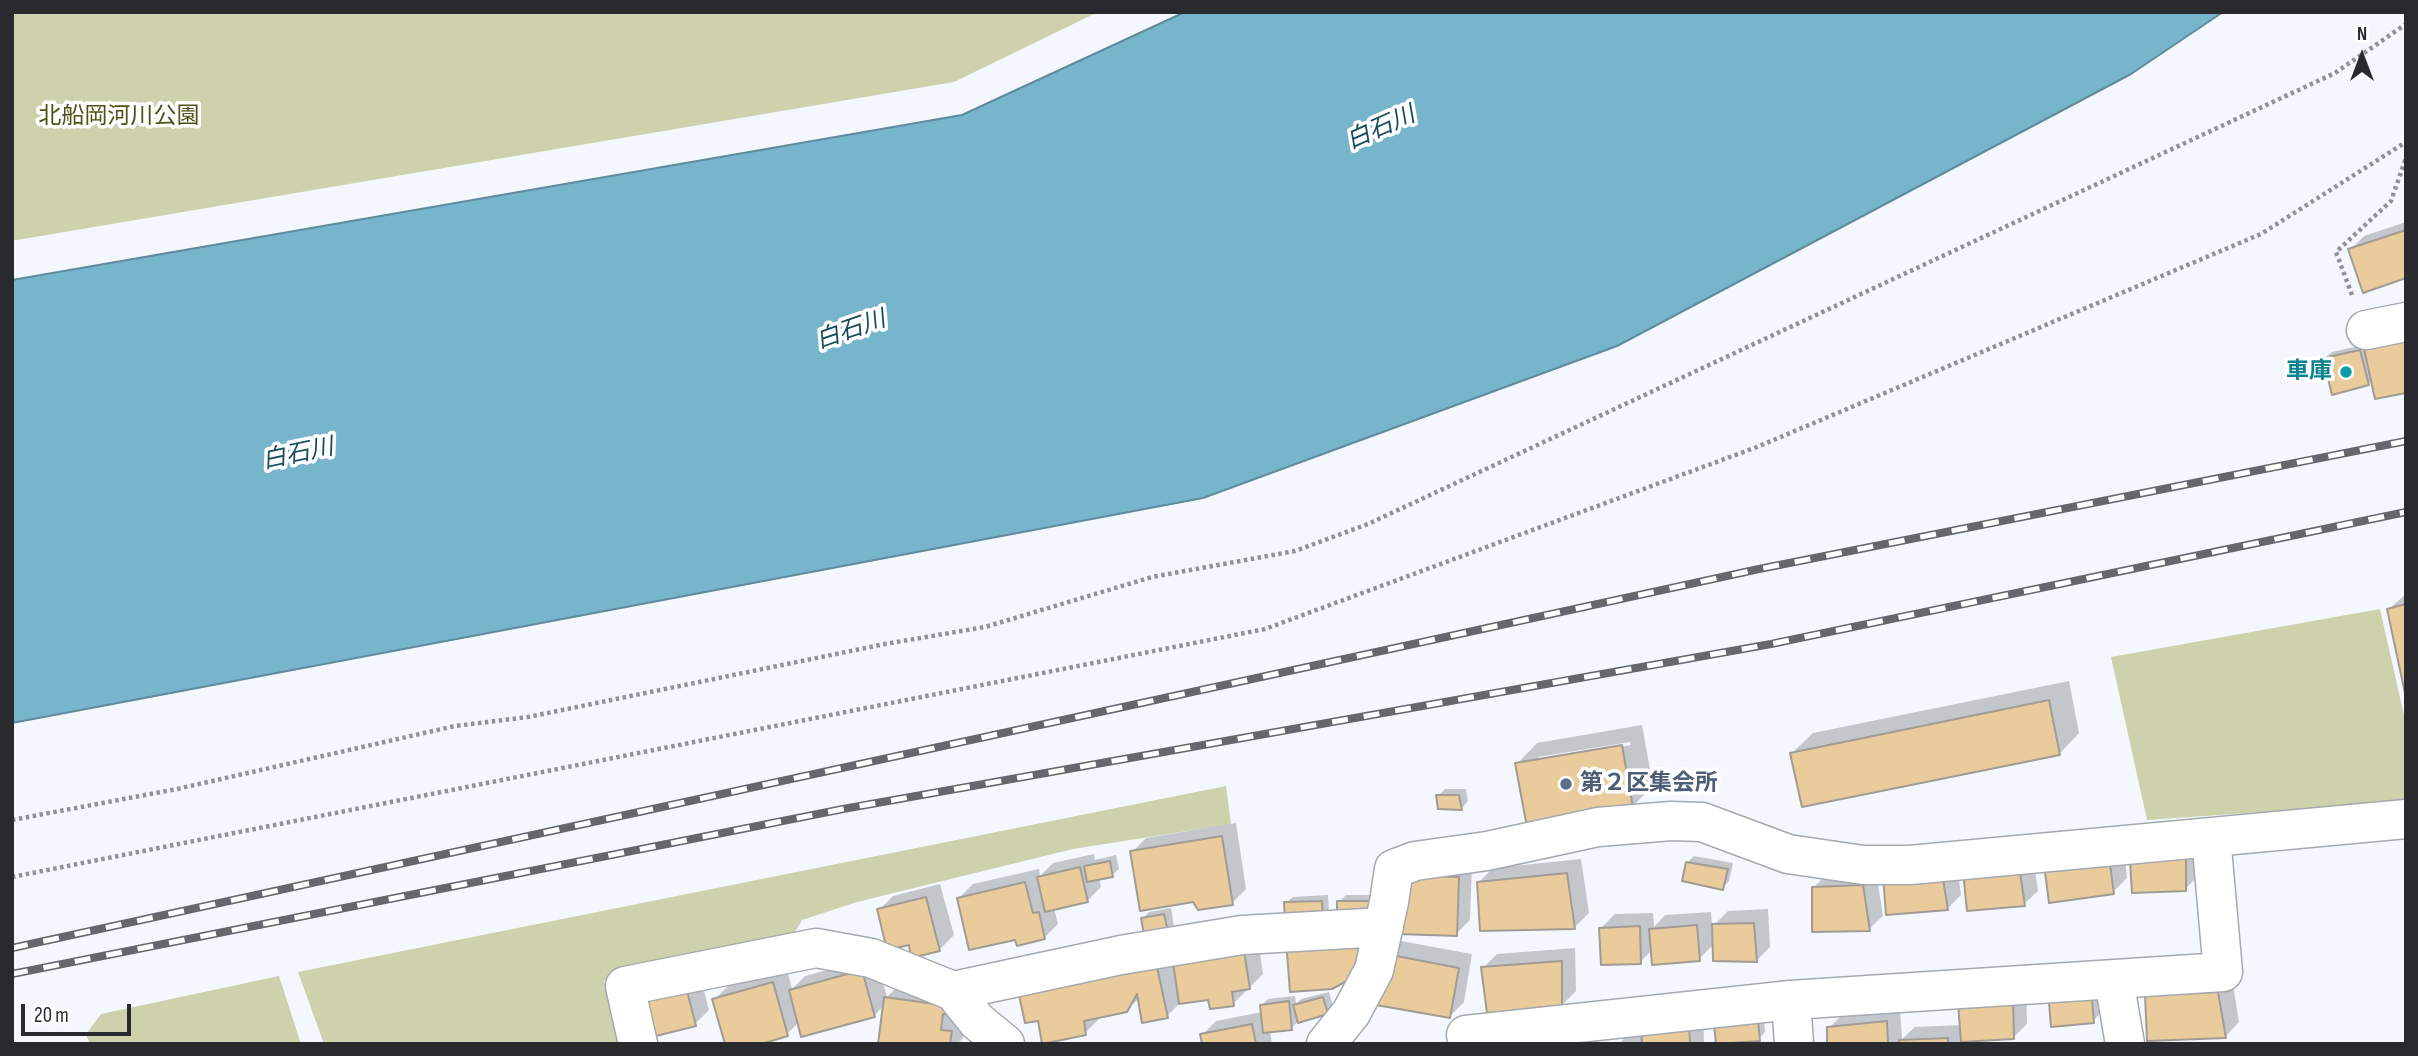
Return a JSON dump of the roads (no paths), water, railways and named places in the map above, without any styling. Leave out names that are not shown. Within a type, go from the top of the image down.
[{"type":"street","points":[[2367,330],[2406,322]]},
{"type":"street","points":[[1326,1044],[1351,1013],[1374,970],[1394,869],[1415,861],[1487,850],[1598,827],[1671,821],[1702,822],[1788,854],[1863,865],[1910,865],[2406,819]]},
{"type":"street","points":[[1466,1035],[1791,1000],[2223,972],[2211,837]]},
{"type":"street","points":[[953,991],[1121,955],[1242,936],[1384,927]]},
{"type":"street","points":[[638,1044],[625,986],[816,948],[871,958],[953,991],[977,1021],[1005,1044]]},
{"type":"street","points":[[2114,980],[2125,1044]]},
{"type":"street","points":[[1791,1000],[1794,1044]]},
{"type":"water","name":"白石川","points":[[1185,12],[2223,12],[2131,74],[1617,346],[1203,498],[12,723],[12,280],[962,115]]},
{"type":"railway","points":[[12,948],[1759,569],[2406,441]]},
{"type":"railway","points":[[12,974],[843,809],[1771,644],[2406,512]]},
{"type":"place","name":"車庫","points":[[2346,372]]},
{"type":"place","name":"第２区集会所","points":[[1566,784]]},
{"type":"park label","name":"北船岡河川公園","points":[[119,117]]}]
